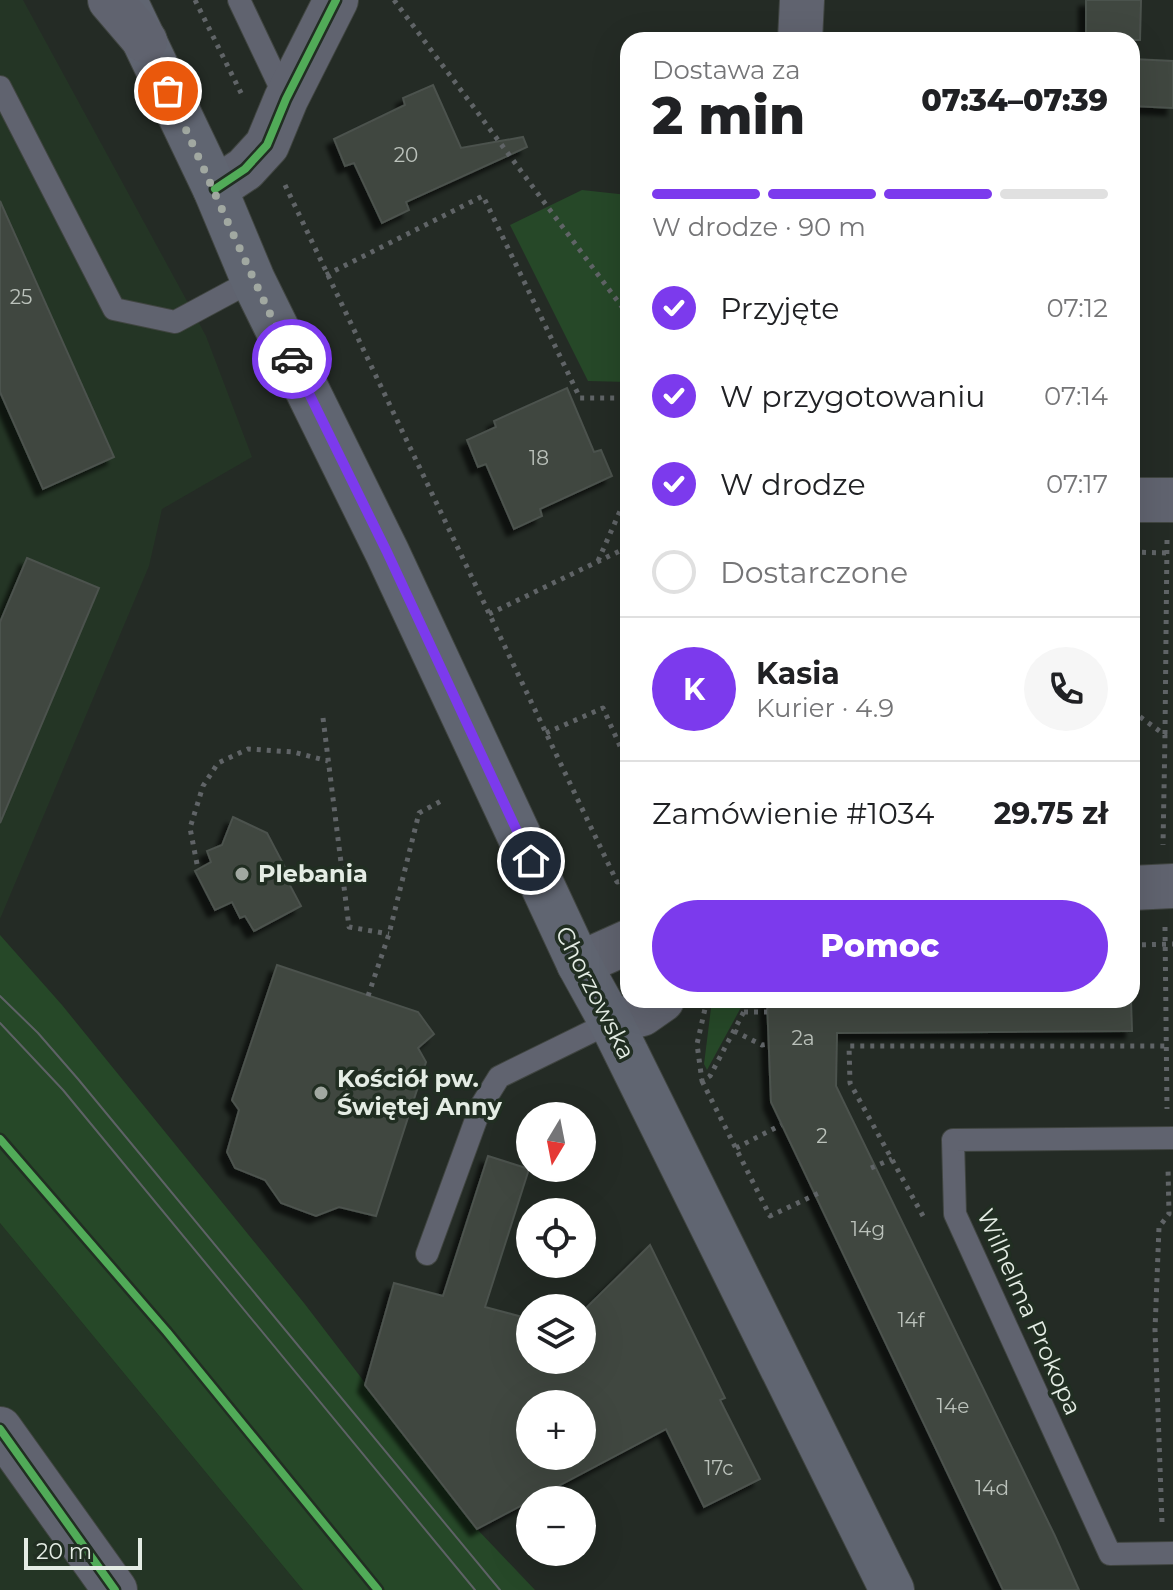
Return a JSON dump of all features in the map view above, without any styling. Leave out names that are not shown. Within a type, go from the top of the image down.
[{"type":"main road","name":"Chorzowska","points":[[125,0],[215,189],[253,280],[387,552],[579,964],[611,1022],[892,1590]]},
{"type":"street","points":[[110,0],[145,41]]},
{"type":"street","points":[[215,189],[245,169],[267,145],[286,99],[336,0]]},
{"type":"street","points":[[800,32],[802,0]]},
{"type":"street","points":[[579,964],[620,946]]},
{"type":"street","points":[[611,1022],[642,1014],[651,1008]]},
{"type":"street","points":[[0,1429],[115,1590]]},
{"type":"lane","points":[[239,0],[286,99]]},
{"type":"lane","points":[[0,87],[114,309],[175,322],[253,280]]},
{"type":"lane","points":[[427,1254],[481,1106],[499,1077],[611,1022]]},
{"type":"lane","name":"Wilhelma Prokopa","points":[[1168,1553],[1110,1554],[955,1214],[953,1140],[1170,1138]]},
{"type":"path","points":[[195,0],[617,882],[620,881]]},
{"type":"path","points":[[394,0],[620,304]]},
{"type":"path","points":[[326,275],[483,196],[580,398],[620,398]]},
{"type":"path","points":[[1158,500],[1167,553],[1165,735],[1156,887],[1170,944],[1170,1138],[1169,1214],[1159,1227],[1155,1330],[1168,1553]]},
{"type":"path","points":[[598,562],[620,511]]},
{"type":"path","points":[[489,614],[620,551]]},
{"type":"path","points":[[1140,552],[1167,553]]},
{"type":"path","points":[[546,733],[603,708],[620,746]]},
{"type":"path","points":[[1140,717],[1165,735]]},
{"type":"path","points":[[323,718],[349,927],[389,934]]},
{"type":"path","points":[[197,864],[190,828],[203,786],[218,763],[248,749],[293,752],[328,761]]},
{"type":"path","points":[[368,996],[389,934],[419,813],[443,800]]},
{"type":"path","points":[[1140,945],[1170,944]]},
{"type":"path","points":[[705,1008],[697,1044],[702,1081],[770,1216],[819,1193]]},
{"type":"path","points":[[702,1081],[710,1076],[746,1008]]},
{"type":"path","points":[[744,1012],[767,1012]]},
{"type":"path","points":[[734,1031],[762,1045],[769,1044]]},
{"type":"path","points":[[736,1148],[781,1125]]},
{"type":"path","points":[[871,1168],[892,1159]]},
{"type":"shaded area","points":[[0,0],[23,0],[206,336],[252,457],[162,509],[149,566],[0,919]]},
{"type":"shaded area","points":[[0,1223],[303,1590],[0,1590]]},
{"type":"green space","points":[[582,190],[620,194],[620,382],[588,381],[510,225]]},
{"type":"green space","points":[[0,935],[62,1005],[304,1303],[477,1529],[535,1590],[303,1590],[0,1223]]},
{"type":"green space","points":[[711,1008],[741,1008],[707,1070],[704,1064]]},
{"type":"building","points":[[1086,0],[1141,0],[1140,40],[1140,32],[1086,32]]},
{"type":"building","points":[[1140,59],[1173,61],[1173,108],[1140,106]]},
{"type":"building","points":[[433,85],[461,148],[523,137],[527,147],[406,202],[409,210],[382,223],[354,163],[345,166],[334,139],[405,105],[403,98]]},
{"type":"building","points":[[0,201],[114,457],[43,489],[0,392]]},
{"type":"building","points":[[567,388],[594,452],[601,450],[612,476],[540,509],[542,516],[514,529],[486,464],[478,467],[467,440],[496,427],[494,421]]},
{"type":"building","points":[[27,558],[99,588],[0,823],[0,622]]},
{"type":"building","name":"Plebania","points":[[233,817],[267,833],[301,906],[254,931],[245,916],[240,918],[232,902],[215,910],[195,871],[211,862],[207,851],[222,845]]},
{"type":"building","name":"Kościół pw. Świętej Anny","points":[[277,965],[418,1012],[434,1034],[418,1048],[426,1062],[376,1216],[339,1207],[316,1216],[281,1203],[265,1180],[235,1168],[227,1152],[239,1110],[232,1100]]},
{"type":"building","points":[[767,1008],[1131,1008],[1132,1031],[837,1033],[836,1086],[1079,1590],[1003,1590],[771,1102]]},
{"type":"building","points":[[488,1156],[516,1165],[516,1182],[525,1182],[520,1198],[516,1198],[516,1210],[485,1307],[516,1315],[516,1374],[596,1374],[596,1298],[650,1245],[725,1398],[720,1400],[760,1479],[704,1507],[666,1429],[596,1466],[596,1390],[516,1390],[516,1470],[589,1470],[558,1486],[516,1486],[516,1508],[477,1529],[365,1385],[394,1283],[443,1296]]},
{"type":"tram line","points":[[0,996],[78,1079],[500,1590]]},
{"type":"tram line","points":[[0,1023],[63,1090],[475,1590]]},
{"type":"cycle path","points":[[215,189],[245,169],[267,145],[286,99],[336,0]]},
{"type":"cycle path","points":[[0,1139],[167,1332],[378,1590]]},
{"type":"cycle path","points":[[0,1429],[115,1590]]},
{"type":"way so far","points":[[168,91],[292,359]]},
{"type":"place","name":"Plebania","points":[[242,874]]},
{"type":"place","name":"Kościół pw. Świętej Anny","points":[[321,1093]]},
{"type":"route","points":[[292,359],[387,552],[531,861]]}]
